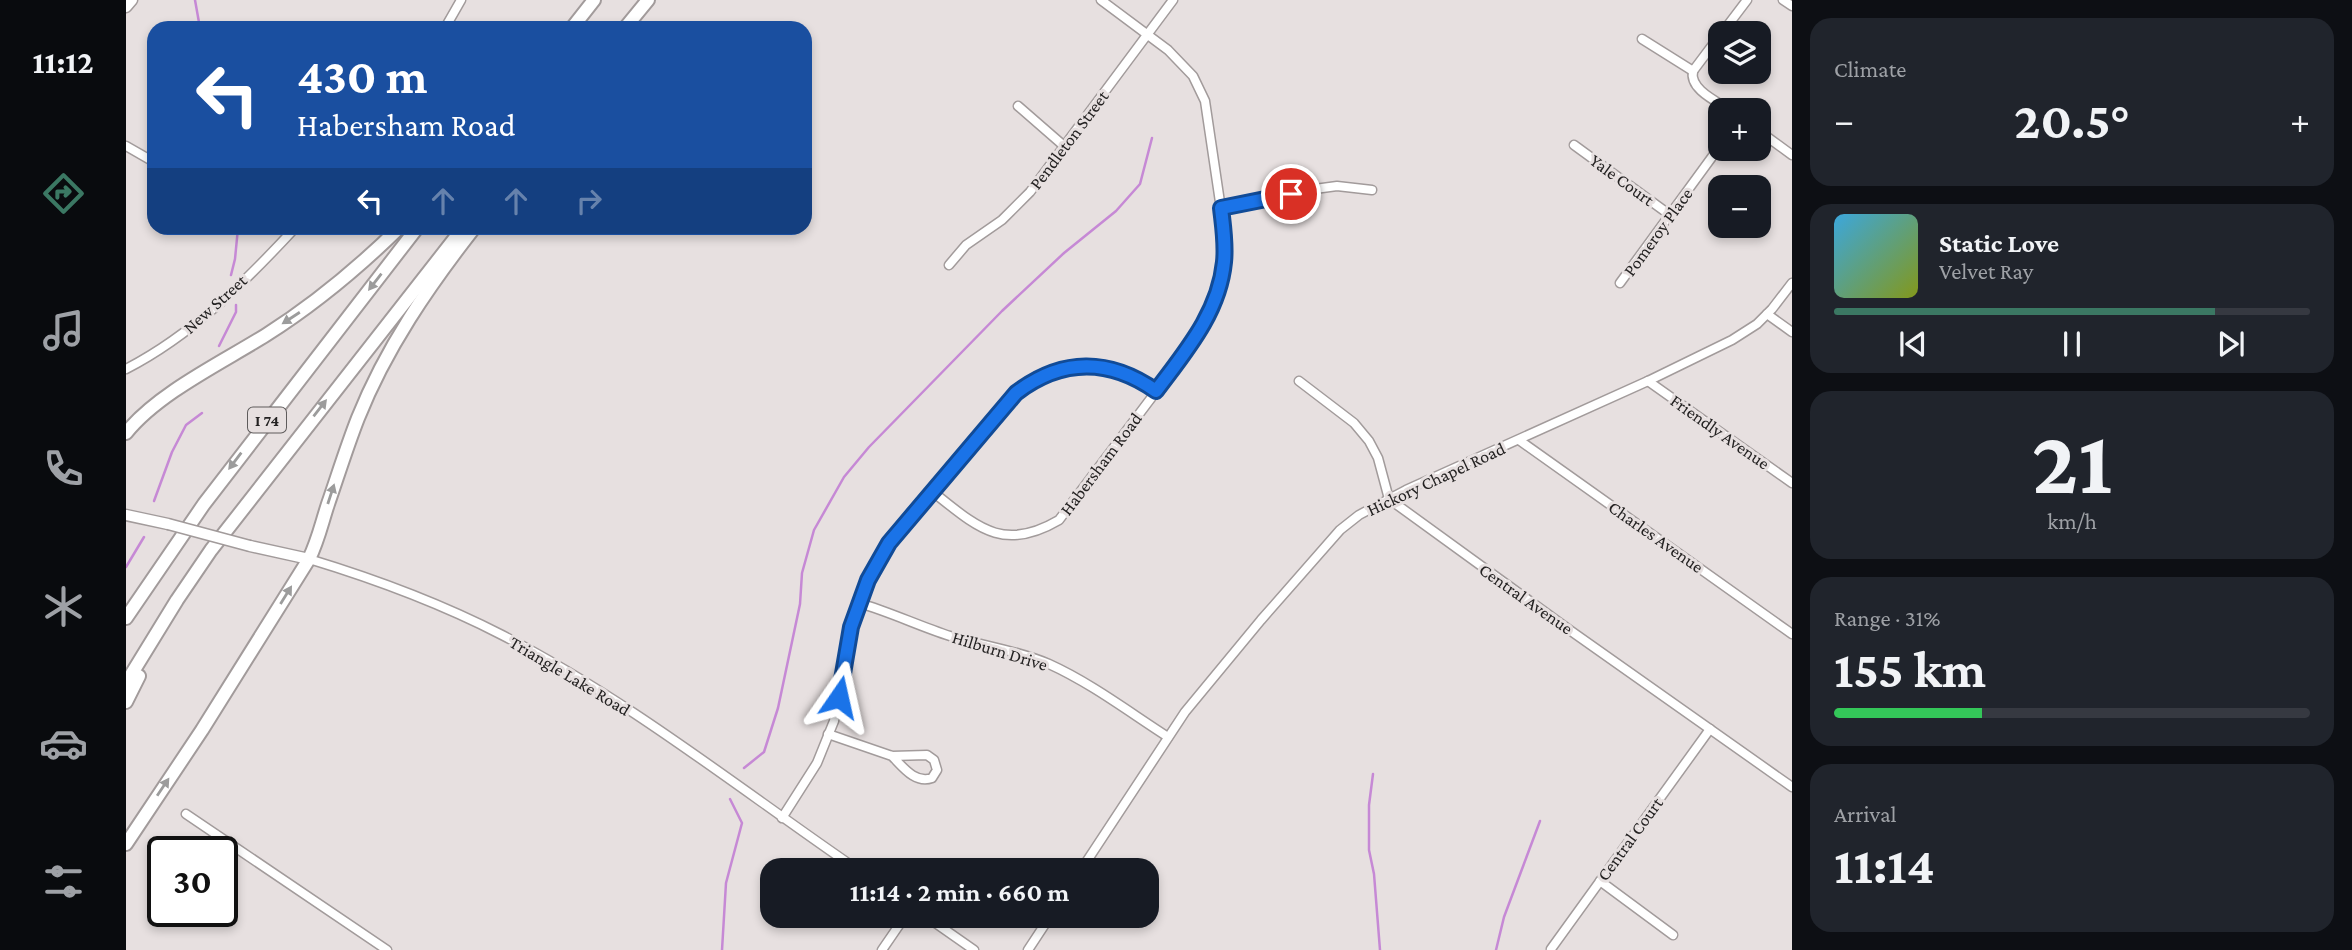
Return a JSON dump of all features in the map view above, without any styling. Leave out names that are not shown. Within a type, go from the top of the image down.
[{"type":"highway","points":[[578,21],[594,0]]},
{"type":"highway","points":[[631,21],[648,0]]},
{"type":"highway","points":[[126,433],[160,402],[330,290],[391,235]]},
{"type":"highway","name":"I 74","points":[[126,618],[204,504],[412,235]]},
{"type":"highway","name":"I 74","points":[[126,683],[177,600],[259,488],[458,235]]},
{"type":"highway","points":[[126,844],[202,730],[309,559],[317,543],[358,418],[384,362],[432,283],[469,235]]},
{"type":"highway","points":[[126,702],[165,630],[177,600]]},
{"type":"main road","points":[[126,7],[132,0]]},
{"type":"main road","name":"Triangle Lake Road","points":[[126,515],[309,559]]},
{"type":"street","points":[[449,21],[461,0]]},
{"type":"street","name":"Habersham Road","points":[[933,492],[973,524],[990,532],[1019,535],[1045,528],[1059,520],[1195,340],[1216,298],[1224,263],[1225,236],[1205,101],[1193,76],[1168,50],[1101,0]]},
{"type":"street","name":"Pendleton Street","points":[[949,265],[966,245],[1002,220],[1030,192],[1174,0]]},
{"type":"street","points":[[1731,21],[1747,0]]},
{"type":"street","points":[[1783,0],[1792,6]]},
{"type":"street","points":[[1642,39],[1693,71]]},
{"type":"street","points":[[1708,51],[1693,71],[1693,81],[1713,98]]},
{"type":"street","points":[[1018,106],[1065,146]]},
{"type":"street","points":[[1771,140],[1792,155]]},
{"type":"street","name":"Yale Court","points":[[1574,145],[1670,215]]},
{"type":"street","points":[[126,146],[147,158]]},
{"type":"street","name":"Pomeroy Place","points":[[1620,284],[1709,161]]},
{"type":"street","points":[[1221,208],[1326,187],[1372,190]]},
{"type":"street","name":"New Street","points":[[126,369],[155,354],[190,329],[288,235]]},
{"type":"street","name":"Hickory Chapel Road","points":[[1089,858],[1185,712],[1328,543],[1359,515],[1732,340],[1757,324],[1792,283]]},
{"type":"street","points":[[1767,314],[1792,332]]},
{"type":"street","points":[[782,818],[817,763],[828,734],[839,697],[851,627],[868,580],[889,543],[1016,393],[1043,376],[1072,367],[1099,367],[1128,375],[1156,391]]},
{"type":"street","points":[[1299,381],[1354,423],[1369,441],[1378,457],[1389,499]]},
{"type":"street","name":"Friendly Avenue","points":[[1648,381],[1792,483]]},
{"type":"street","name":"Charles Avenue","points":[[1519,440],[1792,634]]},
{"type":"street","name":"Central Avenue","points":[[1389,499],[1792,787]]},
{"type":"street","name":"Triangle Lake Road","points":[[309,559],[354,572],[431,601],[502,635],[631,712],[840,858]]},
{"type":"street","name":"Hilburn Drive","points":[[859,603],[947,635],[1021,653],[1050,665],[1080,680],[1168,737]]},
{"type":"street","name":"Central Court","points":[[1551,949],[1710,729]]},
{"type":"street","points":[[828,734],[892,756],[927,755],[934,760],[937,770],[932,778],[921,780],[892,756]]},
{"type":"street","points":[[186,814],[387,950]]},
{"type":"street","points":[[1600,881],[1673,936]]},
{"type":"street","points":[[882,950],[897,928]]},
{"type":"street","points":[[943,928],[974,950]]},
{"type":"street","points":[[1028,950],[1042,928]]},
{"type":"waterway","points":[[195,0],[199,21]]},
{"type":"waterway","points":[[744,768],[764,752],[778,708],[800,604],[802,573],[814,530],[844,477],[869,447],[1002,311],[1064,253],[1116,211],[1140,184],[1152,138]]},
{"type":"waterway","points":[[231,275],[237,235]]},
{"type":"waterway","points":[[219,346],[236,312],[236,305]]},
{"type":"waterway","points":[[154,501],[172,452],[186,425],[202,413]]},
{"type":"waterway","points":[[126,567],[144,537]]},
{"type":"waterway","points":[[1373,774],[1369,805],[1369,850],[1374,874],[1380,950]]},
{"type":"waterway","points":[[722,950],[726,883],[742,823],[730,799]]},
{"type":"waterway","points":[[1496,950],[1504,917],[1540,821]]},
{"type":"route","points":[[839,697],[851,627],[868,580],[889,543],[1016,393],[1057,370],[1085,366],[1115,370],[1156,391],[1195,340],[1216,298],[1224,263],[1225,236],[1221,208],[1291,194]]}]
